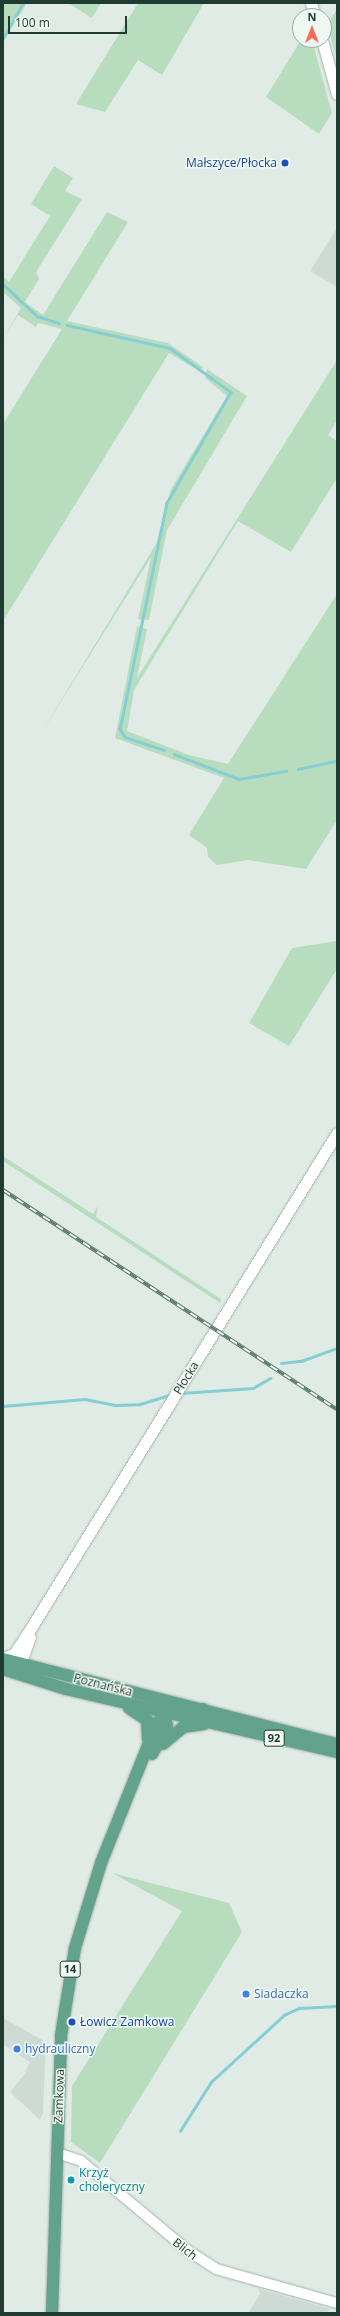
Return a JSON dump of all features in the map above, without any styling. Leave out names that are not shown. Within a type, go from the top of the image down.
[{"type":"main road","points":[[324,48],[337,94]]},
{"type":"main road","name":"Płocka","points":[[9,1662],[337,1133]]},
{"type":"main road","name":"Płocka","points":[[9,1662],[23,1656],[34,1623]]},
{"type":"main road","name":"Płocka","points":[[28,1641],[29,1657],[36,1668]]},
{"type":"main road","name":"Poznańska","points":[[9,1662],[203,1709],[337,1744]]},
{"type":"main road","name":"Poznańska","points":[[3,1669],[9,1662]]},
{"type":"main road","name":"Poznańska","points":[[9,1662],[116,1701],[337,1752]]},
{"type":"main road","points":[[155,1698],[167,1712]]},
{"type":"main road","name":"Zamkowa","points":[[116,1701],[137,1710],[147,1720],[149,1732],[147,1757]]},
{"type":"main road","name":"Poznańska","points":[[167,1712],[177,1708],[203,1709]]},
{"type":"main road","name":"Zamkowa","points":[[52,2313],[63,2018],[75,1948],[99,1869],[147,1757],[157,1723],[167,1712]]},
{"type":"main road","name":"Zamkowa","points":[[147,1757],[174,1731],[188,1725],[212,1723]]},
{"type":"street","name":"Blich","points":[[57,2153],[81,2161],[187,2250],[216,2269],[337,2303]]},
{"type":"shaded area","points":[[337,228],[337,287],[310,271]]},
{"type":"shaded area","points":[[3,2018],[46,2042],[43,2113],[40,2120],[10,2092],[24,2075],[30,2062],[3,2044]]},
{"type":"shaded area","points":[[259,2289],[330,2309],[327,2313],[248,2313],[260,2294]]},
{"type":"green space","points":[[3,3],[27,3],[3,42]]},
{"type":"green space","points":[[68,3],[101,3],[92,18]]},
{"type":"green space","points":[[138,3],[204,3],[162,75],[138,60],[105,112],[76,104]]},
{"type":"green space","points":[[337,9],[337,59],[332,42],[332,17]]},
{"type":"green space","points":[[296,48],[314,48],[332,113],[319,134],[266,97]]},
{"type":"green space","points":[[54,166],[73,178],[65,191],[82,199],[36,272],[39,279],[25,302],[43,315],[107,212],[128,222],[67,321],[168,343],[203,367],[201,372],[169,353],[3,621],[3,424],[62,329],[38,323],[36,327],[18,315],[3,339],[21,308],[3,292],[3,277],[9,282],[50,216],[31,204]]},
{"type":"green space","points":[[337,360],[337,420],[328,435],[337,441],[337,478],[291,552],[238,521],[134,690],[127,731],[189,755],[228,764],[337,594],[337,820],[306,869],[248,860],[217,865],[208,857],[207,848],[189,835],[224,778],[115,738],[137,626],[147,629],[137,678]]},
{"type":"green space","points":[[207,369],[247,396],[167,530],[149,620],[138,619],[151,557],[37,740],[156,544],[171,489],[227,396],[205,378]]},
{"type":"green space","points":[[337,941],[337,969],[289,1046],[249,1023],[292,948]]},
{"type":"green space","points":[[3,1156],[93,1214],[98,1206],[96,1217],[221,1299],[220,1303],[3,1161]]},
{"type":"green space","points":[[112,1873],[229,1903],[242,1932],[100,2163],[71,2142],[72,2086],[182,1911]]},
{"type":"waterway","points":[[3,38],[23,3]]},
{"type":"waterway","points":[[3,284],[37,316],[59,323]]},
{"type":"waterway","points":[[67,325],[170,348],[231,392],[167,503],[120,729],[125,737],[164,750]]},
{"type":"waterway","points":[[174,754],[239,779],[286,771]]},
{"type":"waterway","points":[[298,769],[337,761]]},
{"type":"waterway","points":[[281,1363],[301,1361],[337,1348]]},
{"type":"waterway","points":[[181,1393],[253,1388],[270,1378]]},
{"type":"waterway","points":[[3,1406],[85,1399],[116,1405],[140,1404],[170,1395]]},
{"type":"waterway","points":[[180,2131],[211,2082],[284,2015],[299,2008],[337,2006]]},
{"type":"railway","points":[[3,1190],[337,1409]]},
{"type":"place","name":"Małszyce/Płocka","points":[[285,163]]},
{"type":"place","name":"Siadaczka","points":[[246,1994]]},
{"type":"place","name":"Łowicz Zamkowa","points":[[72,2022]]},
{"type":"place","name":"hydrauliczny","points":[[17,2049]]},
{"type":"place","name":"Krzyż choleryczny","points":[[71,2180]]}]
